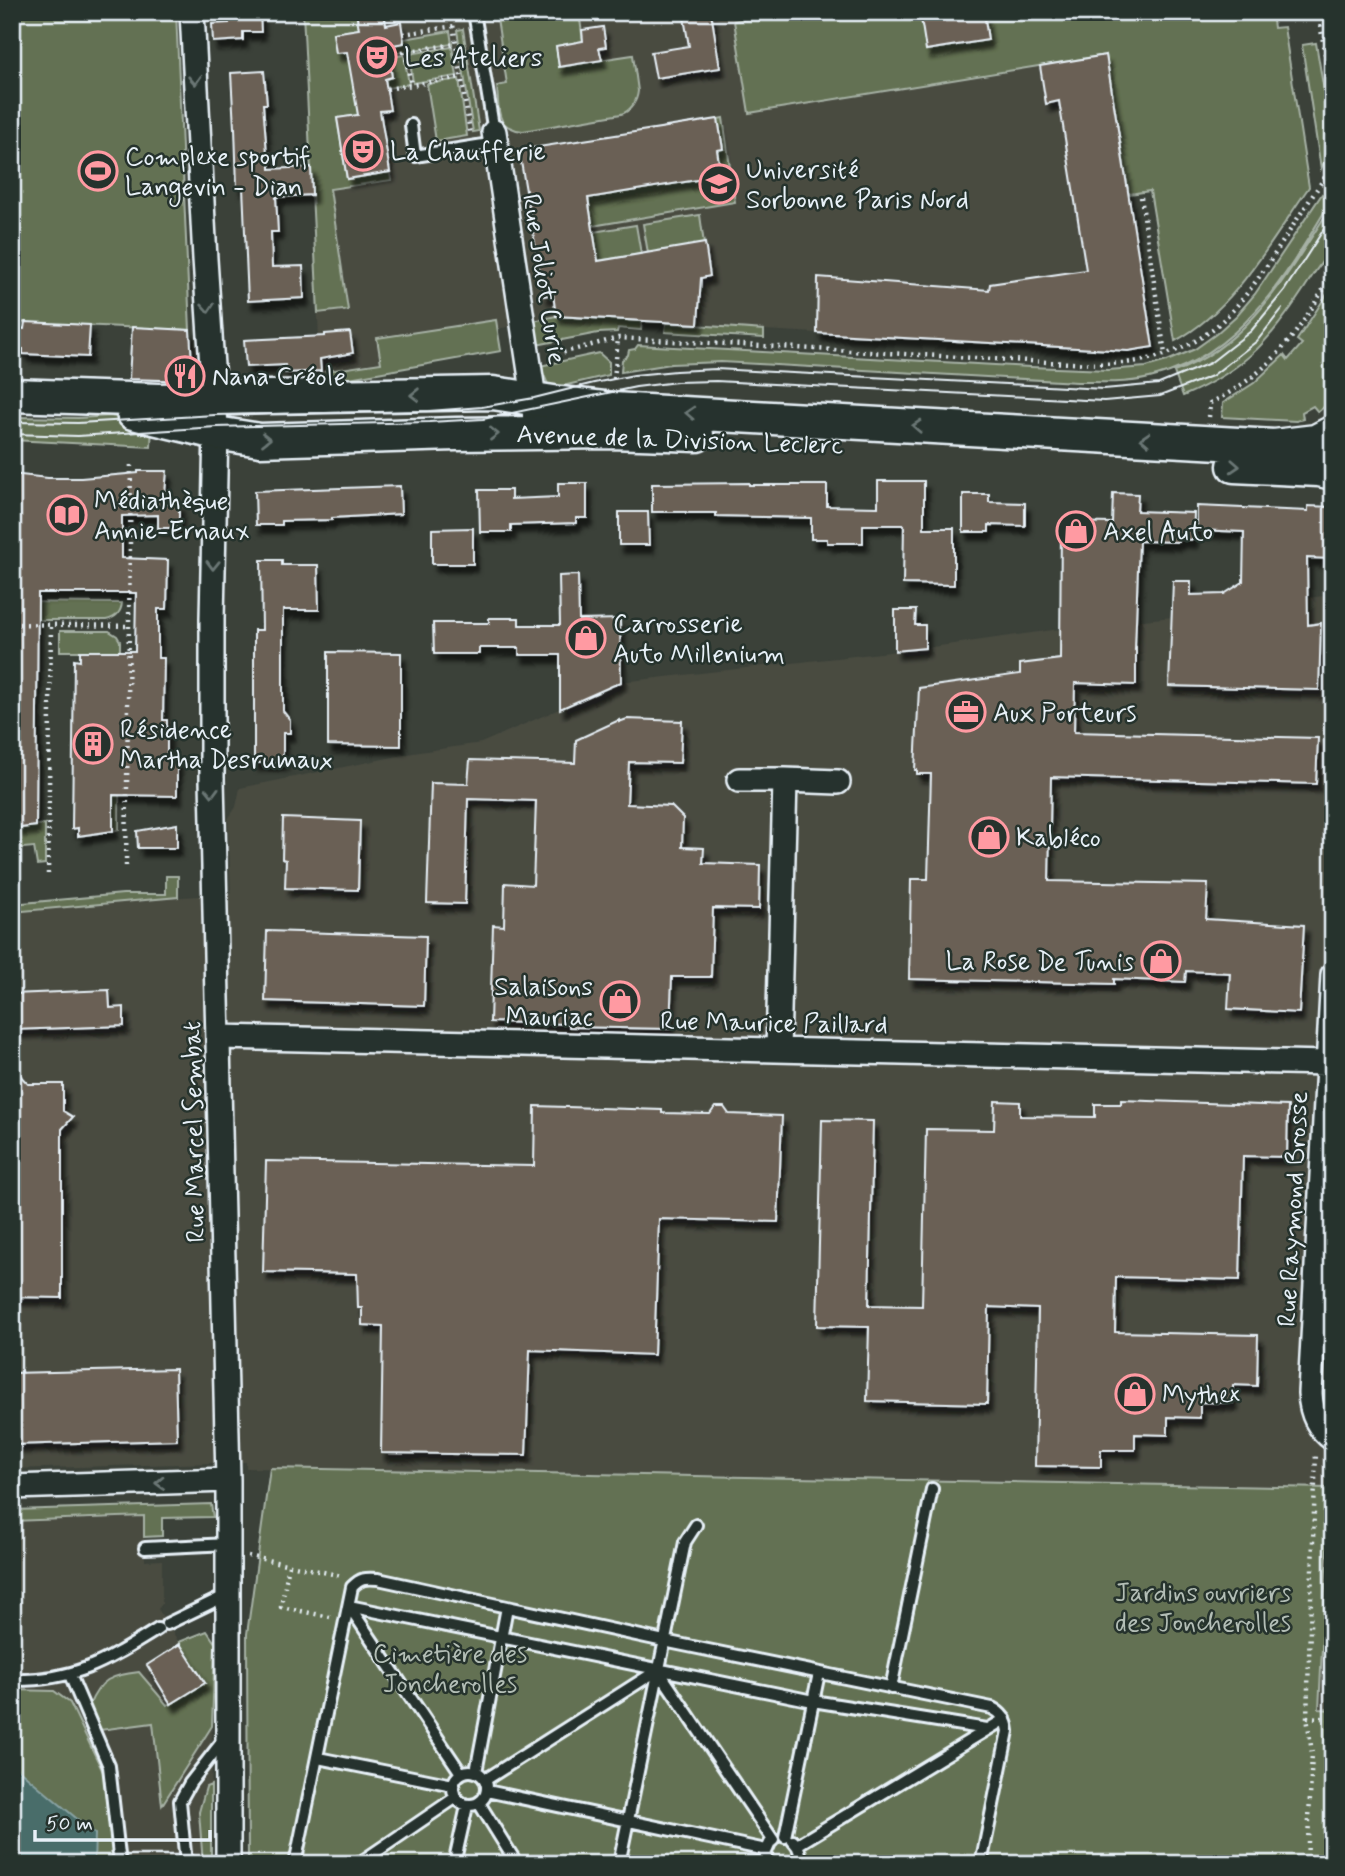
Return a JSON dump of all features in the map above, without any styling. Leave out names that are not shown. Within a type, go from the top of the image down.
[{"type":"street","name":"Rue Marcel Sembat","points":[[192,12],[216,433],[212,779],[228,1480],[228,1864]]},
{"type":"street","name":"Rue Joliot Curie","points":[[495,138],[529,362],[535,434]]},
{"type":"street","name":"Avenue de la Division Leclerc","points":[[22,395],[159,400],[493,393],[612,409],[1274,446],[1316,441],[1333,432]]},
{"type":"street","name":"Avenue de la Division Leclerc","points":[[22,395],[108,407],[216,433],[260,440],[668,433],[1319,470],[1333,473]]},
{"type":"street","points":[[739,780],[838,782]]},
{"type":"street","points":[[778,1050],[785,780]]},
{"type":"street","name":"Rue Raymond Brosse","points":[[1325,1431],[1312,1409],[1310,1393],[1333,975]]},
{"type":"street","name":"Rue Maurice Paillard","points":[[219,1037],[1327,1063]]},
{"type":"street","points":[[12,1487],[228,1480]]},
{"type":"lane","points":[[411,125],[415,156],[472,147],[495,138],[475,17]]},
{"type":"lane","points":[[891,1688],[932,1489]]},
{"type":"lane","points":[[619,1864],[685,1542],[696,1525]]},
{"type":"lane","points":[[145,1548],[229,1548]]},
{"type":"lane","points":[[295,1864],[352,1587],[360,1579],[378,1579],[992,1708],[1001,1713],[1008,1726],[1008,1735],[981,1864]]},
{"type":"lane","points":[[12,1679],[69,1675],[110,1659],[162,1626],[229,1594]]},
{"type":"lane","points":[[349,1606],[813,1701],[987,1729]]},
{"type":"lane","points":[[349,1606],[461,1773]]},
{"type":"lane","points":[[507,1606],[500,1638],[483,1781],[484,1798],[473,1806],[462,1804],[455,1798],[452,1790],[456,1778],[468,1771],[483,1781],[627,1822],[770,1845],[785,1837]]},
{"type":"lane","points":[[483,1781],[658,1670]]},
{"type":"lane","points":[[658,1670],[770,1845],[768,1864]]},
{"type":"lane","points":[[785,1837],[819,1673]]},
{"type":"lane","points":[[69,1675],[109,1766],[120,1864]]},
{"type":"lane","points":[[797,1845],[1004,1719]]},
{"type":"lane","points":[[186,1864],[180,1801],[190,1783],[229,1733]]},
{"type":"lane","points":[[318,1758],[453,1785]]},
{"type":"lane","points":[[358,1864],[455,1798]]},
{"type":"lane","points":[[479,1803],[517,1864]]},
{"type":"lane","points":[[454,1864],[467,1805]]},
{"type":"lane","points":[[785,1837],[797,1845],[799,1862],[818,1864]]},
{"type":"path","points":[[451,12],[472,147]]},
{"type":"path","points":[[1272,14],[1280,12]]},
{"type":"path","points":[[1315,12],[1321,23],[1333,102]]},
{"type":"path","points":[[403,34],[453,26],[475,17]]},
{"type":"path","points":[[388,54],[456,44]]},
{"type":"path","points":[[405,52],[411,85]]},
{"type":"path","points":[[387,89],[462,77]]},
{"type":"path","points":[[529,362],[618,338],[1107,364],[1138,361],[1188,346],[1223,321],[1258,280],[1333,165]]},
{"type":"path","points":[[1141,197],[1165,354]]},
{"type":"path","points":[[1209,424],[1210,404],[1231,393],[1268,363],[1286,344],[1333,274]]},
{"type":"path","points":[[614,379],[618,338]]},
{"type":"path","points":[[126,866],[131,461]]},
{"type":"path","points":[[12,624],[129,626]]},
{"type":"path","points":[[48,874],[51,624]]},
{"type":"path","points":[[1307,1864],[1312,1753],[1307,1717],[1325,1431]]},
{"type":"path","points":[[229,1548],[289,1565],[360,1579]]},
{"type":"path","points":[[289,1565],[281,1607],[346,1621]]},
{"type":"path","points":[[1307,1717],[1333,1719]]},
{"type":"shaded area","name":"Université Sorbonne Paris Nord","points":[[304,12],[1272,12],[1106,55],[1153,347],[1128,351],[764,330],[666,323],[664,316],[647,321],[556,316],[498,329],[501,351],[321,383]]},
{"type":"shaded area","points":[[1333,595],[1333,1710],[1319,1709],[1330,1488],[246,1468],[246,1462],[12,1469],[12,912],[231,894],[228,819],[236,807],[240,788],[413,753],[481,743],[621,682],[925,648]]},
{"type":"shaded area","points":[[161,1505],[162,1536],[144,1537],[145,1561],[162,1560],[162,1604],[158,1609],[212,1695],[211,1864],[12,1864],[12,1510]]},
{"type":"green space","name":"Complexe sportif Langevin - Dian","points":[[12,12],[176,12],[190,330],[12,322]]},
{"type":"green space","points":[[303,12],[356,12],[359,29],[333,33],[336,53],[353,51],[358,115],[337,118],[347,179],[390,172],[391,180],[330,189],[348,310],[344,311],[318,313]]},
{"type":"green space","points":[[496,12],[579,12],[583,41],[556,46],[559,66],[633,55],[638,91],[633,105],[621,114],[523,131],[507,126],[500,116],[498,103],[497,86],[507,84]]},
{"type":"green space","points":[[790,12],[920,12],[927,50],[988,40],[984,12],[1099,12],[1101,21],[1156,12],[1272,12],[1274,28],[1284,27],[1309,187],[1266,251],[1234,292],[1216,311],[1175,341],[1150,191],[1129,194],[1106,55],[749,113],[734,21]]},
{"type":"green space","points":[[463,29],[479,131],[473,132],[457,30]]},
{"type":"green space","points":[[450,31],[452,44],[388,54],[387,46],[404,43],[404,39]]},
{"type":"green space","points":[[1316,43],[1333,145],[1321,169],[1302,45]]},
{"type":"green space","points":[[452,47],[457,76],[413,83],[409,54]]},
{"type":"green space","points":[[404,55],[409,84],[387,88],[385,79],[389,57]]},
{"type":"green space","points":[[459,79],[467,136],[436,141],[427,84]]},
{"type":"green space","points":[[723,118],[735,202],[592,226],[588,198],[721,176],[717,150],[723,148],[718,119]]},
{"type":"green space","points":[[1322,194],[1331,201],[1298,255],[1280,281],[1239,329],[1214,349],[1187,365],[1147,379],[1077,382],[721,362],[671,364],[621,372],[622,360],[629,350],[638,345],[1030,367],[1108,370],[1146,367],[1195,349],[1237,315],[1255,294]]},
{"type":"green space","points":[[1333,204],[1332,246],[1285,317],[1258,349],[1242,362],[1206,386],[1183,396],[1174,372],[1226,343],[1247,324],[1284,279]]},
{"type":"green space","points":[[700,215],[704,244],[648,253],[643,224]]},
{"type":"green space","points":[[636,225],[641,254],[598,261],[593,232]]},
{"type":"green space","points":[[1333,285],[1333,399],[1318,412],[1313,406],[1302,412],[1303,419],[1296,421],[1222,417],[1223,403],[1254,383],[1284,355],[1288,360],[1302,344],[1297,340]]},
{"type":"green space","points":[[556,316],[642,321],[641,330],[618,328],[617,332],[536,345],[533,321]]},
{"type":"green space","points":[[496,320],[501,351],[321,383],[321,372],[381,363],[377,338]]},
{"type":"green space","points":[[666,323],[764,330],[764,338],[665,332]]},
{"type":"green space","points":[[599,353],[609,362],[609,375],[550,389],[540,366]]},
{"type":"green space","points":[[110,416],[152,424],[151,447],[12,440],[12,417]]},
{"type":"green space","points":[[12,602],[122,603],[117,614],[106,620],[12,620]]},
{"type":"green space","points":[[60,631],[109,631],[120,641],[119,829],[113,831],[114,651],[60,651]]},
{"type":"green space","points":[[45,824],[45,864],[37,865],[34,847],[12,849],[12,829]]},
{"type":"green space","points":[[166,876],[178,876],[178,897],[12,912],[12,904],[123,894],[166,894]]},
{"type":"green space","name":"Cimetière des Joncherolles","points":[[270,1468],[1330,1488],[1319,1709],[1333,1710],[1333,1864],[248,1864],[247,1634]]},
{"type":"green space","points":[[211,1504],[213,1517],[162,1518],[162,1536],[144,1537],[144,1516],[12,1521],[12,1510]]},
{"type":"green space","points":[[207,1631],[215,1643],[212,1726],[162,1805],[153,1723],[100,1730],[89,1706],[102,1684],[121,1675],[139,1672],[167,1705],[205,1683],[179,1642]]},
{"type":"green space","points":[[12,1690],[54,1691],[70,1703],[105,1776],[115,1864],[12,1864]]},
{"type":"green space","points":[[211,1785],[211,1864],[203,1864],[199,1812],[206,1787]]},
{"type":"water","points":[[12,1764],[95,1834],[94,1864],[12,1864]]},
{"type":"building","points":[[228,12],[260,12],[261,32],[243,32],[243,40],[213,42],[212,24],[229,23]]},
{"type":"building","points":[[356,12],[384,12],[386,25],[401,22],[404,43],[387,46],[392,77],[385,79],[390,110],[380,111],[390,172],[347,179],[337,118],[358,115],[347,52],[336,53],[333,33],[359,29]]},
{"type":"building","points":[[683,12],[711,12],[720,68],[656,78],[651,52],[689,46]]},
{"type":"building","points":[[920,12],[984,12],[988,40],[926,50]]},
{"type":"building","points":[[603,27],[606,47],[599,48],[602,60],[559,67],[556,46],[583,41],[582,30]]},
{"type":"building","points":[[1106,55],[1153,347],[1128,351],[817,333],[818,277],[989,290],[990,284],[1086,270],[1059,101],[1046,104],[1040,66]]},
{"type":"building","points":[[264,71],[267,104],[263,104],[270,169],[311,167],[312,195],[276,197],[278,232],[271,232],[272,267],[303,266],[304,298],[248,301],[243,187],[237,187],[231,73]]},
{"type":"building","points":[[718,119],[723,149],[717,150],[721,176],[588,198],[598,261],[705,243],[710,276],[701,278],[698,324],[556,316],[553,294],[544,296],[519,150]]},
{"type":"building","points":[[25,322],[90,325],[88,357],[23,354],[23,349],[12,348],[12,328],[24,329]]},
{"type":"building","points":[[132,327],[190,330],[193,381],[129,379]]},
{"type":"building","points":[[350,332],[353,353],[320,359],[321,371],[285,373],[285,365],[246,367],[244,340],[325,336]]},
{"type":"building","points":[[138,471],[167,471],[164,504],[179,504],[179,528],[158,528],[158,515],[122,516],[122,558],[168,560],[167,609],[158,609],[158,658],[164,658],[163,720],[167,720],[167,757],[177,757],[177,796],[113,795],[113,831],[78,836],[78,828],[72,829],[74,660],[80,661],[80,651],[135,651],[136,593],[38,593],[36,826],[12,829],[12,474],[81,478]]},
{"type":"building","points":[[878,481],[924,481],[924,528],[954,528],[954,585],[903,584],[904,525],[863,525],[863,543],[827,543],[827,539],[811,539],[811,518],[652,512],[652,484],[827,485],[827,506],[878,507]]},
{"type":"building","points":[[558,483],[587,483],[587,518],[576,518],[576,523],[511,525],[511,532],[480,532],[479,490],[511,490],[511,499],[558,497]]},
{"type":"building","points":[[400,486],[401,514],[256,525],[255,491]]},
{"type":"building","points":[[1113,493],[1138,494],[1137,511],[1194,513],[1193,540],[1139,541],[1136,685],[1075,683],[1074,732],[1318,738],[1316,784],[1051,777],[1049,881],[1208,884],[1206,919],[1304,925],[1299,1013],[1228,1009],[1230,973],[1186,971],[1185,982],[1114,979],[1114,984],[909,979],[911,879],[928,879],[931,774],[917,774],[915,770],[919,688],[1020,674],[1020,664],[1060,659],[1061,522],[1112,523]]},
{"type":"building","points":[[963,494],[989,494],[989,502],[1025,503],[1025,526],[989,525],[989,532],[963,532]]},
{"type":"building","points":[[1197,506],[1308,511],[1308,506],[1333,507],[1333,559],[1307,558],[1308,625],[1321,623],[1319,690],[1169,686],[1173,581],[1191,581],[1191,595],[1224,594],[1243,582],[1244,532],[1197,530]]},
{"type":"building","points":[[619,512],[648,512],[649,545],[619,545]]},
{"type":"building","points":[[473,528],[473,564],[432,564],[432,529]]},
{"type":"building","points":[[261,560],[282,560],[282,565],[318,565],[319,610],[283,610],[283,711],[290,720],[290,733],[283,733],[283,763],[254,763],[254,630],[262,630]]},
{"type":"building","points":[[578,575],[579,620],[620,619],[621,682],[560,709],[560,655],[519,655],[519,648],[479,648],[479,654],[434,654],[433,623],[489,623],[489,618],[519,618],[519,625],[560,625],[559,576]]},
{"type":"building","points":[[895,610],[916,610],[915,625],[925,625],[925,648],[895,651]]},
{"type":"building","points":[[328,652],[401,653],[401,746],[328,745]]},
{"type":"building","points":[[619,720],[682,721],[680,763],[629,762],[627,804],[671,806],[683,818],[682,847],[704,848],[703,863],[760,865],[759,909],[713,908],[711,977],[672,977],[670,1029],[490,1022],[493,925],[504,926],[505,883],[533,885],[536,801],[468,799],[465,904],[427,903],[431,783],[468,784],[470,760],[575,763],[576,740]]},
{"type":"building","points":[[283,818],[360,821],[358,890],[285,888],[286,860],[282,859]]},
{"type":"building","points":[[177,824],[177,848],[138,848],[137,831]]},
{"type":"building","points":[[267,931],[426,936],[424,1006],[265,1001]]},
{"type":"building","points":[[109,990],[110,1008],[124,1007],[124,1026],[12,1030],[12,994]]},
{"type":"building","points":[[12,1067],[28,1084],[63,1084],[63,1111],[73,1117],[62,1129],[62,1298],[12,1297]]},
{"type":"building","points":[[1121,1100],[1288,1106],[1287,1157],[1243,1156],[1240,1280],[1116,1277],[1115,1332],[1258,1335],[1257,1386],[1233,1385],[1233,1403],[1200,1402],[1200,1418],[1168,1417],[1168,1435],[1135,1434],[1135,1450],[1101,1450],[1101,1467],[1035,1466],[1038,1309],[989,1307],[987,1404],[867,1401],[869,1327],[817,1326],[822,1120],[873,1121],[869,1305],[922,1306],[926,1129],[994,1130],[995,1101],[1020,1102],[1020,1116],[1095,1117],[1095,1104],[1121,1104]]},
{"type":"building","points":[[535,1106],[710,1114],[715,1107],[724,1107],[729,1114],[782,1116],[778,1222],[659,1219],[654,1355],[530,1350],[526,1455],[381,1453],[383,1326],[362,1325],[362,1308],[358,1308],[357,1274],[263,1272],[266,1161],[534,1166]]},
{"type":"building","points":[[175,1369],[177,1440],[12,1445],[12,1373]]},
{"type":"building","points":[[180,1644],[205,1683],[171,1704],[147,1665]]},
{"type":"tram line","points":[[12,422],[78,423],[215,415],[429,411],[482,407],[534,398],[634,375],[716,369],[1104,389],[1159,384],[1210,363],[1251,331],[1284,291],[1333,215]]},
{"type":"tram line","points":[[12,434],[78,436],[216,427],[483,419],[636,387],[677,382],[716,381],[1104,401],[1160,396],[1212,376],[1257,341],[1282,309]]},
{"type":"place","name":"Les Ateliers","points":[[377,57]]},
{"type":"place","name":"La Chaufferie","points":[[363,151]]},
{"type":"place","name":"Complexe sportif Langevin - Dian","points":[[98,171]]},
{"type":"place","name":"Université Sorbonne Paris Nord","points":[[719,184]]},
{"type":"place","name":"Nana Créole","points":[[185,376]]},
{"type":"place","name":"Médiathèque Annie-Ernaux","points":[[67,515]]},
{"type":"place","name":"Axel Auto","points":[[1076,531]]},
{"type":"place","name":"Carrosserie Auto Millenium","points":[[586,638]]},
{"type":"place","name":"Aux Porteurs","points":[[966,712]]},
{"type":"place","name":"Résidence Martha Desrumaux","points":[[93,744]]},
{"type":"place","name":"Kabléco","points":[[989,837]]},
{"type":"place","name":"La Rose De Tunis","points":[[1161,961]]},
{"type":"place","name":"Salaisons Mauriac","points":[[620,1001]]},
{"type":"place","name":"Mythex","points":[[1135,1394]]},
{"type":"park label","name":"Jardins ouvriers des Joncherolles","points":[[1203,1607]]}]
